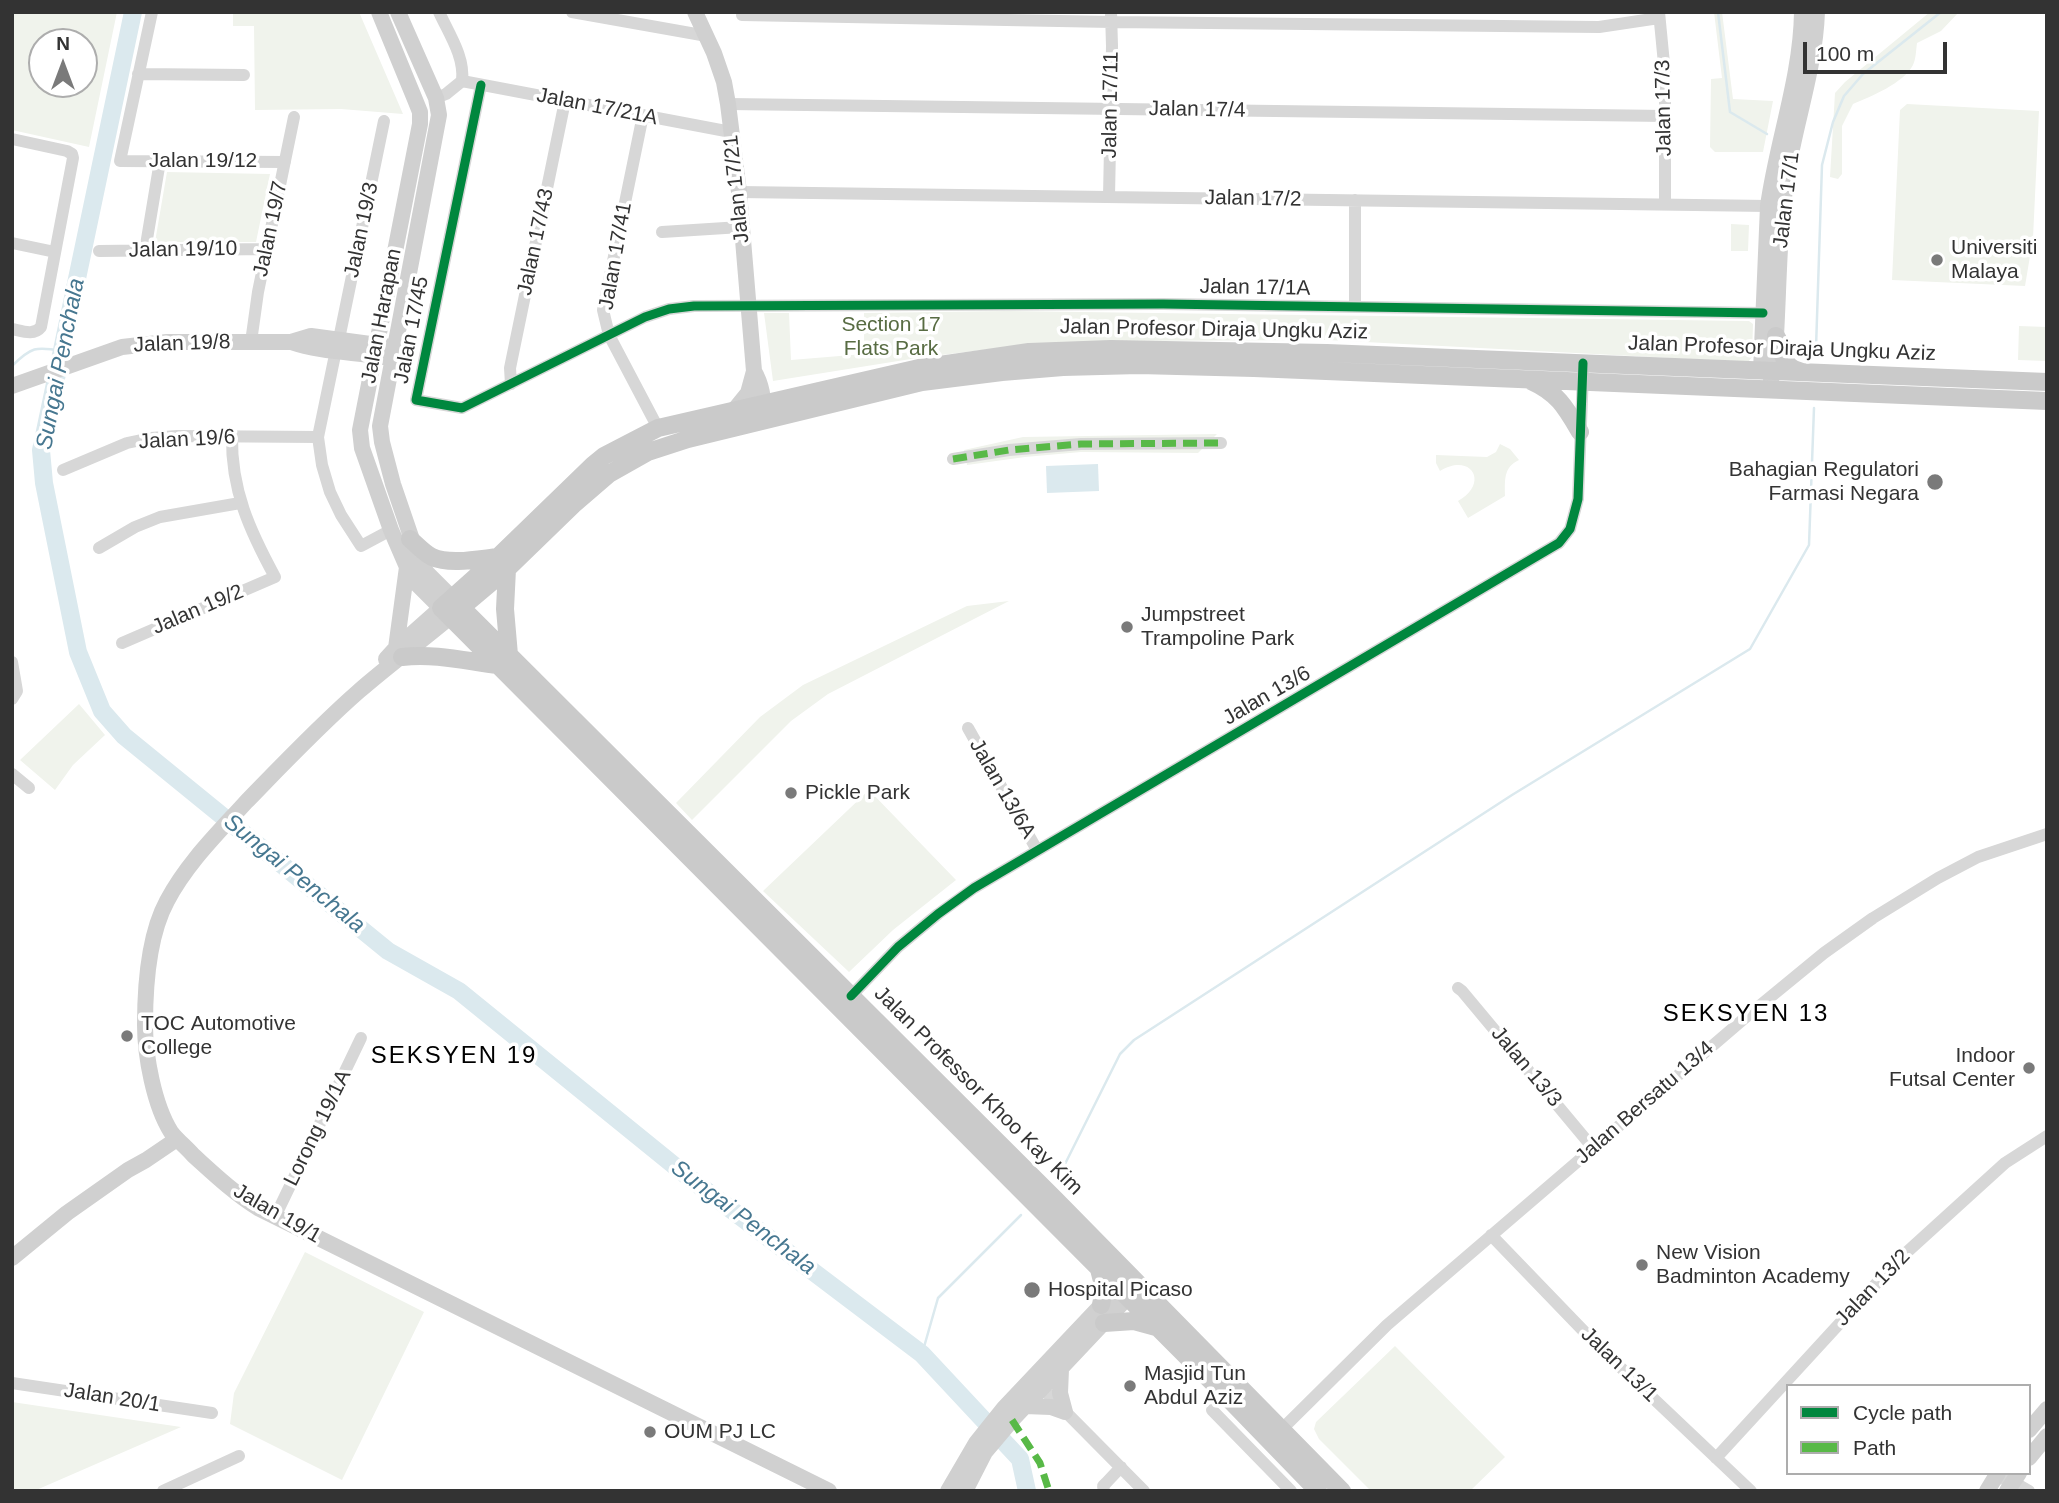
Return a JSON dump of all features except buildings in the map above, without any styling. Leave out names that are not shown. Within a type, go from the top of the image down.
[{"type":"main road","name":"Jalan Harapan","points":[[379,12],[420,112],[420,124],[360,430],[362,448],[407,567],[417,584],[451,607]]},
{"type":"main road","name":"Jalan Harapan","points":[[398,12],[436,99],[439,115],[380,426],[382,442],[410,539],[419,560],[451,607]]},
{"type":"main road","name":"Jalan 17/21","points":[[695,12],[721,72],[728,104],[739,192],[754,371],[738,417]]},
{"type":"main road","name":"Jalan 17/1","points":[[1766,380],[1763,313],[1768,206],[1797,65],[1802,12]]},
{"type":"main road","name":"Jalan 17/1","points":[[1766,380],[1776,335],[1783,205],[1813,62],[1816,12]]},
{"type":"main road","points":[[1776,335],[1782,358],[1793,370],[1808,373]]},
{"type":"main road","name":"Jalan 19/8","points":[[12,386],[122,347],[167,342],[291,342],[310,348],[338,344],[393,353]]},
{"type":"main road","name":"Jalan Profesor Diraja Ungku Aziz","points":[[451,607],[608,474],[648,452],[764,404],[919,368],[1029,352],[1208,350],[1766,380],[2047,401]]},
{"type":"main road","name":"Jalan Profesor Diraja Ungku Aziz","points":[[503,563],[552,502],[604,456],[658,428],[738,417],[922,382],[1063,367],[1139,365],[1528,379],[1583,372]]},
{"type":"main road","name":"Jalan 17/21","points":[[754,371],[760,380],[764,404]]},
{"type":"main road","name":"Jalan Profesor Diraja Ungku Aziz","points":[[1766,380],[1808,373],[2047,382]]},
{"type":"main road","points":[[1528,379],[1554,393],[1570,412],[1580,432]]},
{"type":"main road","points":[[407,567],[399,652],[504,660],[503,563],[460,561],[430,556],[410,539]]},
{"type":"main road","name":"Jalan 19/1","points":[[451,607],[399,652],[245,803],[195,858],[166,903],[156,930],[146,982],[145,1054],[156,1095],[173,1134],[238,1195],[275,1217],[829,1491]]},
{"type":"main road","name":"Jalan Professor Khoo Kay Kim","points":[[451,607],[1156,1327],[1276,1436],[1342,1491]]},
{"type":"main road","name":"Jalan Professor Khoo Kay Kim","points":[[504,660],[851,996],[1174,1319],[1276,1436],[1318,1491]]},
{"type":"main road","points":[[12,1258],[67,1213],[128,1170],[143,1152],[173,1134]]},
{"type":"main road","points":[[1105,1250],[1123,1292]]},
{"type":"main road","points":[[1099,1269],[1104,1289],[1103,1314]]},
{"type":"main road","points":[[948,1491],[1008,1414],[1123,1292],[1135,1290],[1143,1294],[1174,1319]]},
{"type":"main road","points":[[1103,1314],[1156,1327]]},
{"type":"main road","points":[[1022,1400],[1033,1388],[1042,1388],[1053,1368]]},
{"type":"main road","points":[[1053,1368],[1065,1412]]},
{"type":"main road","points":[[1022,1400],[1065,1412]]},
{"type":"main road","points":[[2031,1428],[2047,1409]]},
{"type":"main road","points":[[2031,1456],[2047,1436]]},
{"type":"main road","points":[[965,1491],[981,1447]]},
{"type":"street","points":[[152,12],[138,74],[244,75]]},
{"type":"street","points":[[436,99],[462,81],[463,71],[439,12]]},
{"type":"street","points":[[572,12],[706,36]]},
{"type":"street","points":[[742,15],[1303,18],[1599,27],[1659,15]]},
{"type":"street","name":"Jalan 17/3","points":[[1659,15],[1665,74],[1665,204]]},
{"type":"street","name":"Jalan 17/11","points":[[1109,197],[1111,17]]},
{"type":"street","name":"Jalan 19/12","points":[[138,74],[120,161],[285,162]]},
{"type":"street","name":"Jalan 17/21A","points":[[462,81],[732,132]]},
{"type":"street","name":"Jalan 17/45","points":[[481,85],[416,400],[461,408],[645,317],[669,309],[694,306],[747,305]]},
{"type":"street","name":"Jalan 17/43","points":[[511,384],[510,368],[565,101]]},
{"type":"street","name":"Jalan 17/4","points":[[728,104],[1666,116]]},
{"type":"street","name":"Jalan 17/41","points":[[643,116],[603,310],[609,335],[658,428]]},
{"type":"street","name":"Jalan 19/7","points":[[251,342],[294,117]]},
{"type":"street","name":"Jalan 19/3","points":[[384,121],[317,437],[330,492],[361,546],[391,530]]},
{"type":"street","points":[[12,139],[67,150],[72,154],[41,327],[32,332],[12,329]]},
{"type":"street","points":[[145,251],[160,161]]},
{"type":"street","name":"Jalan 17/2","points":[[739,192],[1768,206]]},
{"type":"street","points":[[1355,200],[1355,307]]},
{"type":"street","points":[[662,232],[741,227]]},
{"type":"street","points":[[12,243],[55,252]]},
{"type":"street","name":"Jalan 19/10","points":[[99,251],[267,249]]},
{"type":"street","name":"Jalan 17/1A","points":[[747,305],[1077,303],[1763,313]]},
{"type":"street","name":"Jalan 13/6","points":[[851,996],[898,947],[974,888],[1559,543],[1570,529],[1578,499],[1583,372]]},
{"type":"street","points":[[99,548],[135,527],[160,517],[240,503],[233,467],[232,436]]},
{"type":"street","name":"Jalan 19/6","points":[[63,470],[127,443],[151,438],[317,437]]},
{"type":"street","points":[[953,459],[1009,450],[1081,444],[1221,443]]},
{"type":"street","name":"Jalan 19/2","points":[[122,643],[275,577],[240,503]]},
{"type":"street","points":[[12,662],[17,691],[12,699]]},
{"type":"street","name":"Jalan 13/6A","points":[[968,728],[1037,850]]},
{"type":"street","points":[[12,774],[29,789]]},
{"type":"street","name":"Jalan Bersatu 13/4","points":[[1276,1436],[1387,1325],[1824,953],[1929,883],[1978,857],[2047,834]]},
{"type":"street","name":"Jalan 13/3","points":[[1458,988],[1593,1147]]},
{"type":"street","name":"Lorong 19/1A","points":[[275,1217],[361,1038]]},
{"type":"street","name":"Jalan 13/2","points":[[1716,1458],[1896,1262],[2005,1163],[2047,1136]]},
{"type":"street","name":"Jalan 13/1","points":[[1491,1235],[1599,1347],[1751,1491]]},
{"type":"street","name":"Jalan 20/1","points":[[12,1383],[212,1413]]},
{"type":"street","points":[[1042,1388],[1144,1491]]},
{"type":"street","points":[[1212,1410],[1291,1491]]},
{"type":"street","points":[[163,1491],[239,1456]]},
{"type":"street","points":[[1104,1491],[1105,1483],[1121,1467]]},
{"type":"street","points":[[2003,1481],[2029,1491]]},
{"type":"green space","points":[[12,12],[117,12],[89,147],[12,130]]},
{"type":"green space","points":[[233,12],[359,12],[403,114],[341,109],[255,110],[254,26],[233,26]]},
{"type":"green space","points":[[1714,12],[1722,12],[1733,99],[1773,101],[1763,152],[1715,152],[1710,147],[1711,79],[1722,78]]},
{"type":"green space","points":[[1930,12],[1959,12],[1941,31],[1917,43],[1909,72],[1886,89],[1853,104],[1842,126],[1842,174],[1838,179],[1830,177],[1835,93]]},
{"type":"green space","points":[[1907,104],[2039,111],[2033,238],[2025,286],[1892,280],[1900,110]]},
{"type":"green space","points":[[167,172],[270,174],[256,242],[155,242]]},
{"type":"green space","points":[[1731,224],[1749,225],[1748,251],[1731,251]]},
{"type":"green space","name":"Section 17 Flats Park","points":[[1007,311],[1749,321],[1753,324],[1752,357],[1748,362],[1327,340],[1098,341],[1031,344],[917,358],[773,381],[764,313],[789,313],[791,360],[864,354],[864,313]]},
{"type":"green space","points":[[2019,326],[2047,327],[2047,361],[2018,360]]},
{"type":"green space","points":[[1217,434],[1198,453],[1081,452],[967,465],[964,450],[1023,437]]},
{"type":"green space","points":[[1500,444],[1510,449],[1519,460],[1510,466],[1508,471],[1505,496],[1468,518],[1458,501],[1468,494],[1473,486],[1473,472],[1460,465],[1440,471],[1436,455],[1487,457],[1496,452]]},
{"type":"green space","points":[[1009,601],[828,694],[791,721],[692,820],[676,803],[760,717],[803,685],[967,606]]},
{"type":"green space","points":[[79,704],[105,735],[73,765],[55,790],[20,760]]},
{"type":"green space","points":[[869,790],[956,880],[893,930],[849,972],[763,891]]},
{"type":"green space","points":[[305,1252],[424,1312],[342,1480],[230,1424],[234,1393]]},
{"type":"green space","points":[[1395,1346],[1505,1457],[1470,1491],[1371,1491],[1319,1439],[1314,1429],[1316,1422]]},
{"type":"green space","points":[[12,1402],[181,1427],[34,1491],[12,1491]]},
{"type":"shaded area","points":[[1098,464],[1099,491],[1047,493],[1046,466]]},
{"type":"waterway","name":"Sungai Penchala","points":[[133,12],[41,450],[44,483],[78,652],[102,711],[124,736],[388,951],[459,991],[692,1180],[922,1354],[1020,1459],[1027,1491]]},
{"type":"waterway","points":[[1718,12],[1730,112],[1767,134]]},
{"type":"waterway","points":[[1816,348],[1822,165],[1833,122],[1844,96],[1863,74],[1941,12]]},
{"type":"waterway","points":[[12,366],[34,350],[62,351]]},
{"type":"waterway","points":[[1061,1172],[1120,1054],[1134,1040],[1512,795],[1750,649],[1809,545],[1814,408]]},
{"type":"waterway","points":[[922,1354],[938,1298],[1021,1215]]},
{"type":"marked path","points":[[953,459],[1009,450],[1081,444],[1221,443]]},
{"type":"marked path","points":[[1012,1420],[1040,1463],[1049,1491]]},
{"type":"cycle path","points":[[481,85],[416,400],[462,408],[645,317],[669,309],[694,306],[1163,304],[1763,313]]},
{"type":"cycle path","points":[[851,996],[898,947],[974,888],[1559,543],[1570,529],[1578,499],[1583,363]]},
{"type":"place","name":"Universiti Malaya","points":[[1937,260]]},
{"type":"place","name":"Bahagian Regulatori Farmasi Negara","points":[[1935,482]]},
{"type":"place","name":"Jumpstreet Trampoline Park","points":[[1127,627]]},
{"type":"place","name":"Pickle Park","points":[[791,793]]},
{"type":"place","name":"TOC Automotive College","points":[[127,1036]]},
{"type":"place","name":"Indoor Futsal Center","points":[[2029,1068]]},
{"type":"place","name":"New Vision Badminton Academy","points":[[1642,1265]]},
{"type":"place","name":"Hospital Picaso","points":[[1032,1290]]},
{"type":"place","name":"Masjid Tun Abdul Aziz","points":[[1130,1386]]},
{"type":"place","name":"OUM PJ LC","points":[[650,1432]]},
{"type":"district","name":"SEKSYEN 13","points":[[1746,1014]]},
{"type":"district","name":"SEKSYEN 19","points":[[454,1056]]}]
